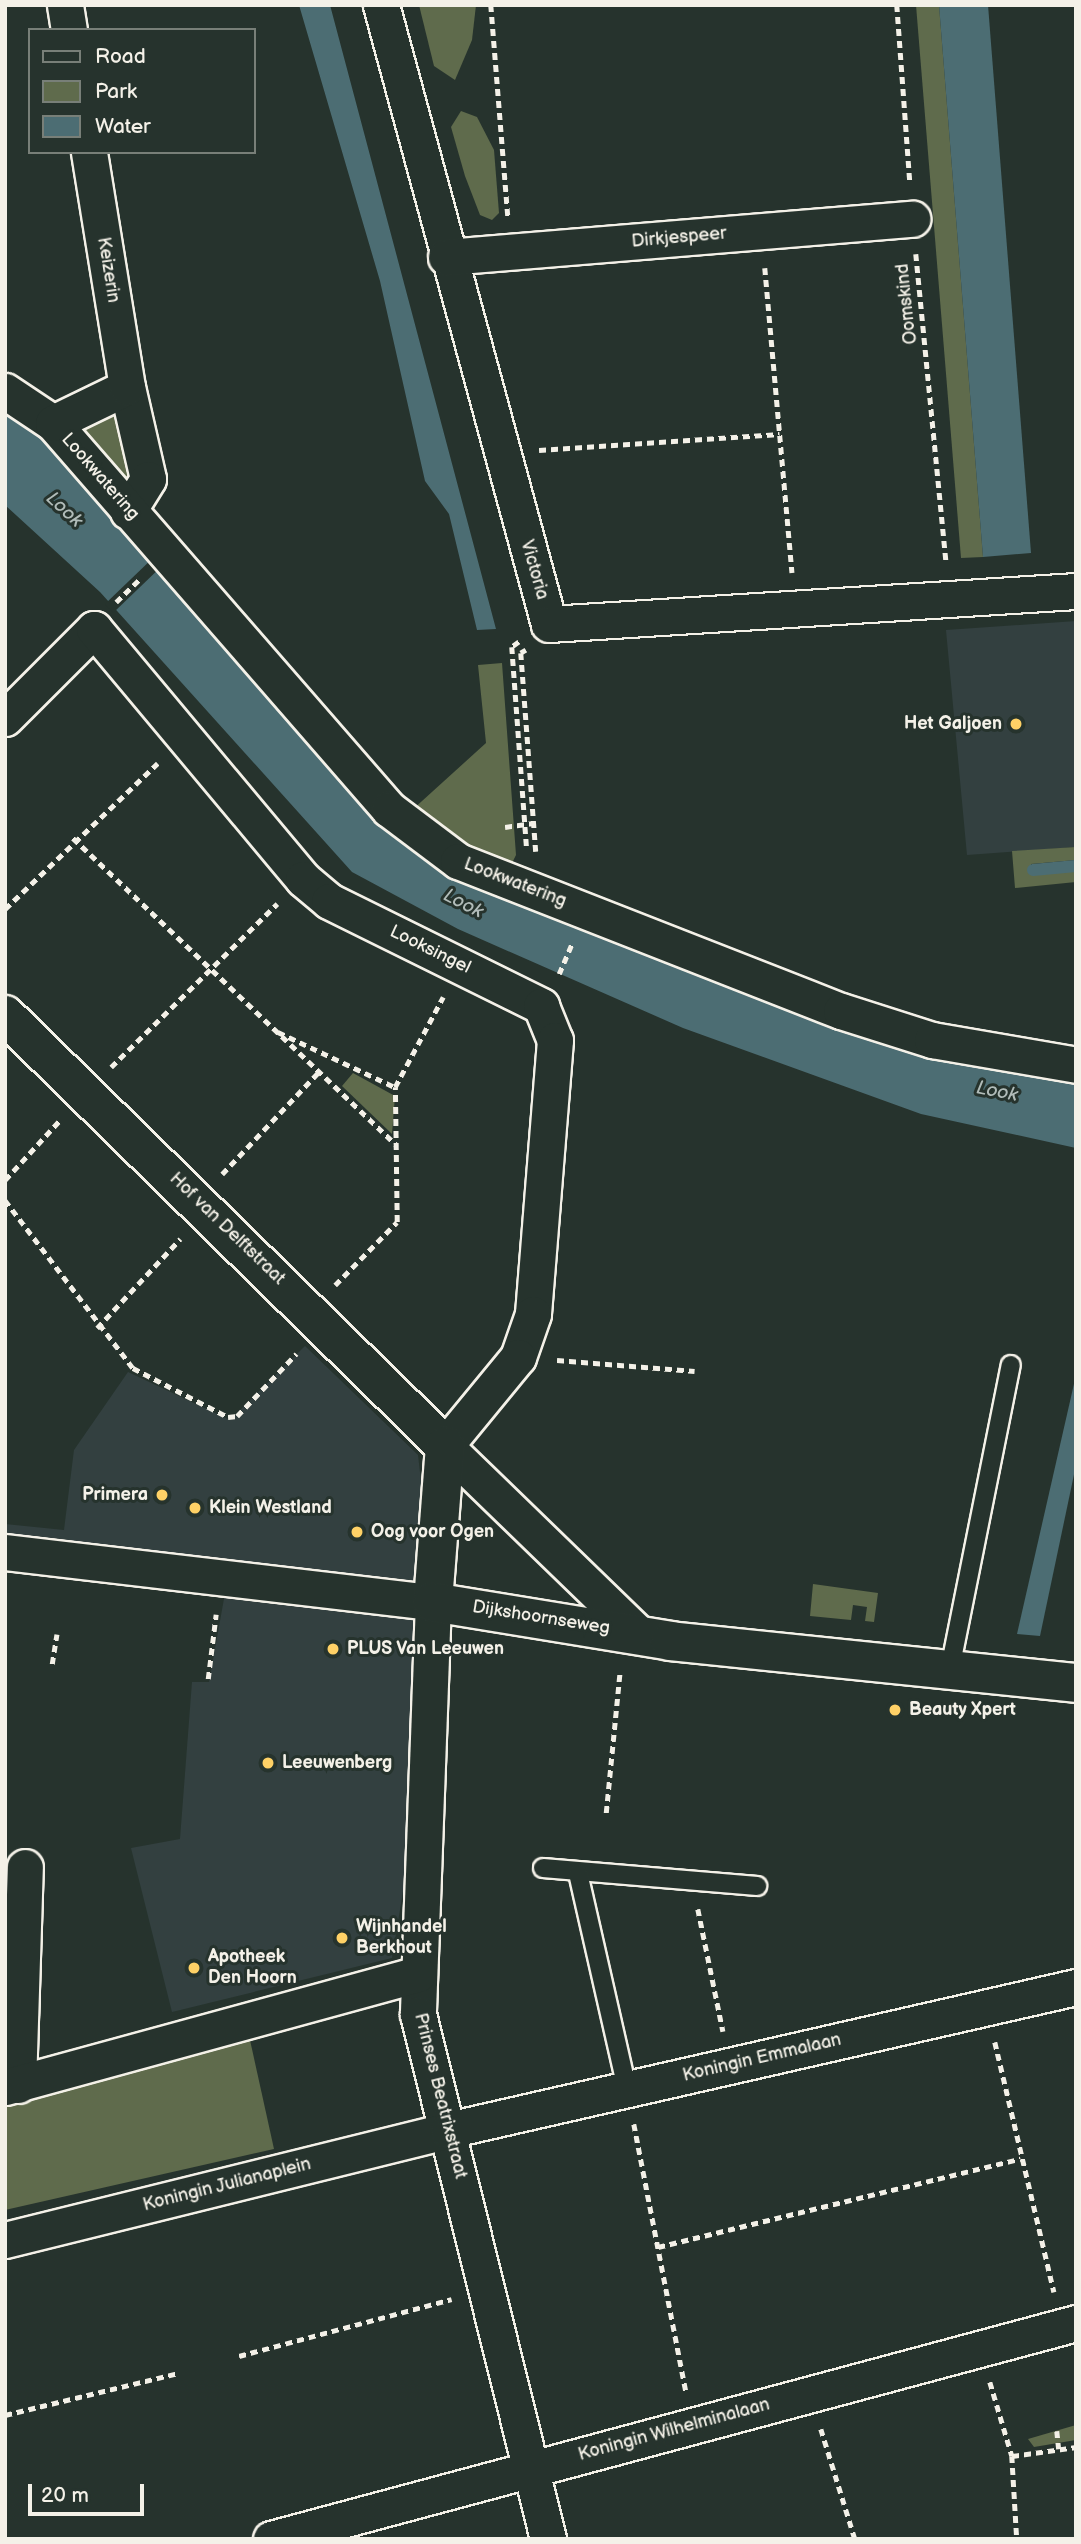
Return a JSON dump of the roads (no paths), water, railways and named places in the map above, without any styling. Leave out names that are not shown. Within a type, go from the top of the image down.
[{"type":"street","points":[[65,5],[69,28]]},
{"type":"street","name":"Victoria","points":[[381,5],[446,257],[549,624],[1076,590]]},
{"type":"street","name":"Keizerin","points":[[89,154],[127,387],[148,479],[128,511]]},
{"type":"street","name":"Dirkjespeer","points":[[446,257],[912,219]]},
{"type":"street","points":[[53,423],[127,387]]},
{"type":"street","name":"Lookwatering","points":[[5,391],[53,423],[389,808],[457,860],[841,1011],[932,1040],[1076,1065]]},
{"type":"street","name":"Looksingel","points":[[5,718],[94,629],[303,879],[329,901],[541,1006],[555,1040],[533,1314],[518,1357],[445,1446]]},
{"type":"street","name":"Hof van Delftstraat","points":[[5,1015],[85,1093],[328,1306],[445,1446],[635,1649]]},
{"type":"street","points":[[433,1602],[445,1446]]},
{"type":"street","name":"Dijkshoornseweg","points":[[5,1552],[433,1602],[635,1649],[950,1669],[1076,1683]]},
{"type":"street","name":"Prinses Beatrixstraat","points":[[433,1602],[418,2014],[548,2539]]},
{"type":"street","points":[[25,1867],[12,2086],[418,1974]]},
{"type":"street","name":"Koningin Emmalaan","points":[[448,2130],[1076,1987]]},
{"type":"street","name":"Koningin Julianaplein","points":[[5,2240],[448,2130]]},
{"type":"street","name":"Koningin Wilhelminalaan","points":[[271,2539],[1069,2324]]},
{"type":"lane","points":[[950,1669],[1011,1365]]},
{"type":"lane","points":[[543,1868],[757,1886]]},
{"type":"lane","points":[[578,1873],[627,2089]]},
{"type":"water","points":[[299,5],[330,5],[496,629],[477,630],[449,514],[425,481],[380,281]]},
{"type":"water","points":[[939,5],[988,5],[1031,553],[983,557]]},
{"type":"water","name":"Look","points":[[5,408],[24,417],[425,854],[1076,1078],[1076,1148],[921,1114],[683,1028],[458,929],[352,872],[100,592],[5,505]]},
{"type":"water","points":[[1076,1375],[1076,1465],[1040,1636],[1017,1634]]},
{"type":"waterway","points":[[1033,870],[1076,866]]},
{"type":"place","name":"Het Galjoen","points":[[1016,724]]},
{"type":"place","name":"Primera","points":[[162,1495]]},
{"type":"place","name":"Klein Westland","points":[[195,1508]]},
{"type":"place","name":"Oog voor Ogen","points":[[357,1532]]},
{"type":"place","name":"PLUS Van Leeuwen","points":[[333,1649]]},
{"type":"place","name":"Beauty Xpert","points":[[895,1710]]},
{"type":"place","name":"Leeuwenberg","points":[[268,1763]]},
{"type":"place","name":"Wijnhandel Berkhout","points":[[342,1938]]},
{"type":"place","name":"Apotheek Den Hoorn","points":[[194,1968]]}]
